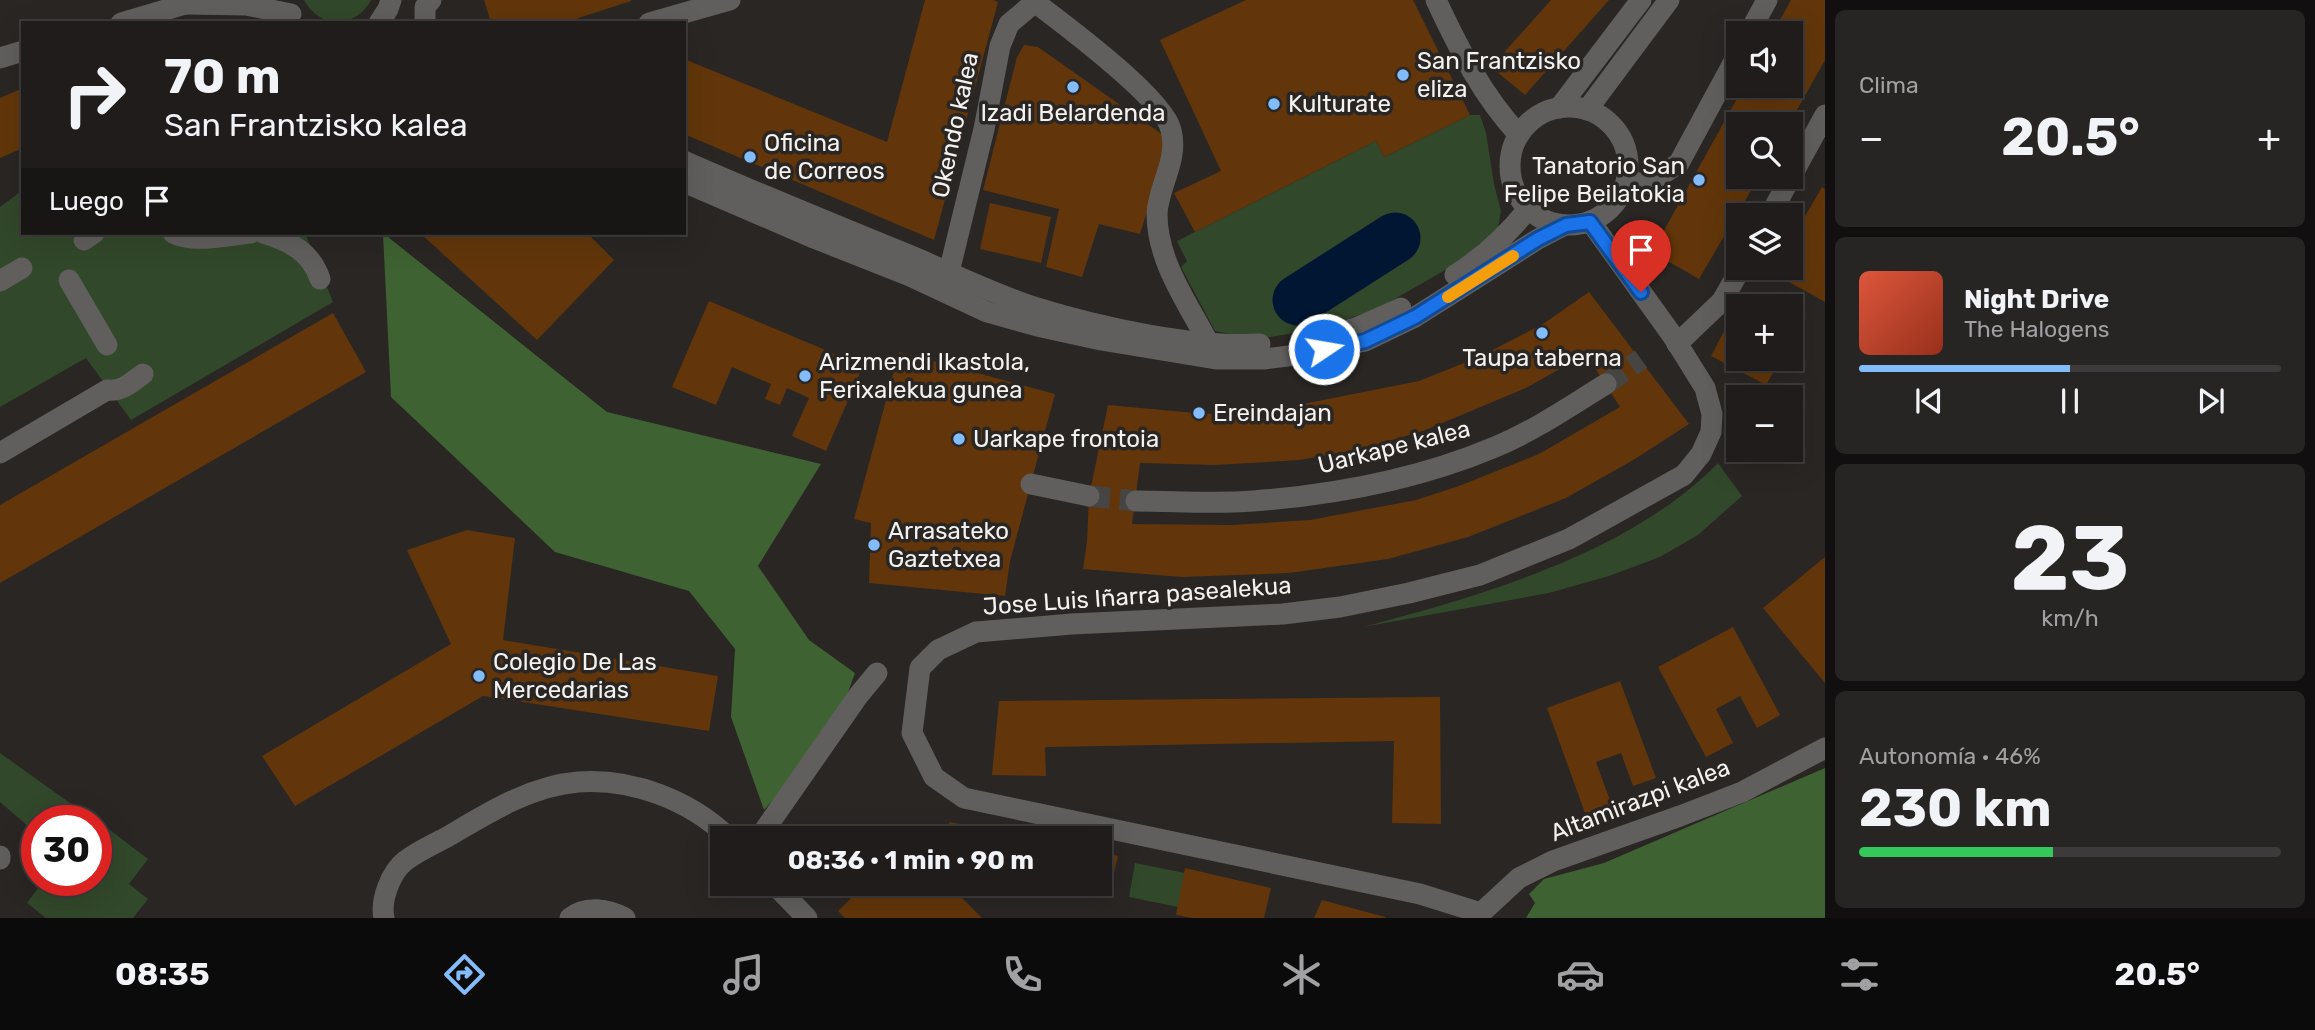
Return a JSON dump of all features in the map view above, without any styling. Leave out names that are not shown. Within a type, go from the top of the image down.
[{"type":"street","points":[[425,21],[425,7],[431,0]]},
{"type":"street","points":[[656,21],[730,0]]},
{"type":"street","points":[[1436,0],[1468,66],[1497,112],[1519,135]]},
{"type":"street","points":[[1559,108],[1641,0]]},
{"type":"street","points":[[1587,110],[1669,0]]},
{"type":"street","points":[[1756,21],[1767,0]]},
{"type":"street","points":[[1033,1],[1153,100],[1171,130],[1171,160],[1157,212],[1162,254],[1208,342]]},
{"type":"street","name":"Okendo kalea","points":[[949,272],[984,129],[1000,46],[1009,24],[1033,1]]},
{"type":"street","points":[[128,21],[192,2],[246,5],[292,12]]},
{"type":"street","points":[[0,58],[21,52]]},
{"type":"street","points":[[1626,184],[1651,182],[1679,163],[1726,76]]},
{"type":"street","points":[[686,183],[910,276],[987,312],[1101,340],[1216,359],[1264,359],[1365,341],[1415,317],[1538,239],[1566,225],[1590,222],[1612,207],[1626,184],[1629,166],[1626,148],[1617,131],[1604,118],[1573,107],[1559,108],[1536,117],[1519,135],[1510,160],[1510,174],[1528,209],[1545,220],[1566,225]]},
{"type":"street","points":[[1777,203],[1825,115]]},
{"type":"street","points":[[686,162],[1033,307],[1097,324],[1208,342],[1246,345],[1297,343],[1356,328],[1404,307],[1478,261],[1513,228],[1528,209]]},
{"type":"street","points":[[1590,222],[1677,344],[1722,301],[1734,280]]},
{"type":"street","points":[[177,235],[182,238],[202,238],[231,235]]},
{"type":"street","points":[[270,235],[280,238],[315,263],[320,279]]},
{"type":"street","points":[[0,281],[22,268]]},
{"type":"street","points":[[69,280],[107,345]]},
{"type":"street","name":"Jose Luis Iñarra pasealekua","points":[[1480,915],[1420,894],[964,798],[934,777],[912,733],[920,668],[938,650],[976,632],[1072,624],[1283,614],[1409,593],[1480,575],[1569,539],[1684,475],[1701,454],[1711,432],[1712,414],[1705,388],[1677,344]]},
{"type":"street","points":[[0,453],[107,390],[116,391],[143,374]]},
{"type":"street","name":"Uarkape kalea","points":[[1136,501],[1252,501],[1337,492],[1401,477],[1495,447],[1606,384]]},
{"type":"street","points":[[1031,484],[1089,496]]},
{"type":"street","points":[[767,826],[877,673]]},
{"type":"street","name":"Altamirazpi kalea","points":[[1480,915],[1519,877],[1553,861],[1680,817],[1742,792],[1825,748]]},
{"type":"street","points":[[384,918],[388,883],[404,862],[502,805],[540,789],[578,782],[617,783],[653,791],[712,826]]},
{"type":"street","points":[[786,896],[807,918]]},
{"type":"street","points":[[570,918],[577,913],[599,909],[625,918]]},
{"type":"green space","points":[[304,0],[371,0],[356,16],[342,21],[328,20],[311,10]]},
{"type":"green space","points":[[1470,115],[1480,115],[1486,133],[1501,211],[1498,228],[1482,249],[1377,309],[1314,330],[1257,339],[1215,331],[1181,267],[1187,261],[1177,241],[1376,141],[1384,157]]},
{"type":"green space","points":[[21,191],[21,235],[306,235],[333,302],[131,420],[86,358],[0,407],[0,207]]},
{"type":"green space","points":[[383,235],[607,412],[821,464],[758,566],[809,640],[855,673],[834,731],[764,810],[731,717],[735,649],[689,591],[555,552],[391,397]]},
{"type":"green space","points":[[1718,463],[1742,496],[1698,535],[1660,557],[1609,576],[1549,593],[1363,627],[1504,585],[1598,546],[1642,523],[1682,495]]},
{"type":"green space","points":[[0,753],[73,805],[21,805],[21,820],[0,802]]},
{"type":"green space","points":[[1825,768],[1825,918],[1526,918],[1535,903],[1529,894],[1544,879],[1604,863]]},
{"type":"green space","points":[[112,832],[148,859],[129,884],[148,899],[133,918],[46,918],[27,903],[32,896],[112,896]]},
{"type":"green space","points":[[1135,863],[1185,873],[1178,907],[1129,897]]},
{"type":"building","points":[[484,0],[631,0],[569,21],[490,21]]},
{"type":"building","points":[[925,0],[998,2],[934,240],[686,135],[686,60],[887,142]]},
{"type":"building","name":"Kulturate","points":[[1246,0],[1413,0],[1470,115],[1384,157],[1376,141],[1195,232],[1174,193],[1221,171],[1160,40]]},
{"type":"building","points":[[1551,0],[1609,0],[1525,95],[1491,67]]},
{"type":"building","points":[[1791,0],[1825,0],[1825,60],[1796,112],[1730,112],[1737,98],[1803,98],[1803,21],[1780,21]]},
{"type":"building","points":[[1024,45],[1038,47],[1163,135],[1165,154],[1140,234],[1099,224],[1082,277],[1046,267],[1059,209],[983,190],[1017,57]]},
{"type":"building","points":[[21,89],[21,149],[0,158],[0,98]]},
{"type":"building","points":[[1726,118],[1726,189],[1752,189],[1744,203],[1726,203],[1726,233],[1699,279],[1652,252]]},
{"type":"building","points":[[1822,187],[1825,189],[1825,302],[1786,280],[1803,280],[1803,220]]},
{"type":"building","points":[[990,203],[1051,217],[1041,263],[980,249]]},
{"type":"building","points":[[422,235],[589,235],[614,260],[537,340]]},
{"type":"building","points":[[1589,292],[1689,424],[1635,459],[1566,498],[1468,537],[1388,559],[1289,573],[1182,577],[1083,569],[1089,496],[1108,405],[1206,414],[1268,411],[1419,381],[1479,357],[1543,324]],"holes":[[[1586,354],[1620,407],[1539,454],[1416,500],[1310,520],[1232,525],[1132,524],[1140,463],[1215,465],[1300,460],[1361,449],[1423,431],[1526,388]]]},
{"type":"building","name":"Arizmendi Ikastola, Ferixalekua gunea","points":[[709,301],[863,366],[826,451],[792,436],[809,398],[787,388],[780,405],[765,399],[771,384],[732,367],[716,405],[672,387]]},
{"type":"building","points":[[333,313],[366,372],[0,583],[0,505]]},
{"type":"building","points":[[1726,328],[1726,364],[1711,356]]},
{"type":"building","name":"Uarkape frontoia","points":[[899,352],[1055,394],[1010,561],[1005,596],[869,583],[871,523],[854,519]]},
{"type":"building","points":[[1739,371],[1774,371],[1766,385]]},
{"type":"building","points":[[467,530],[515,538],[503,640],[718,676],[709,731],[483,696],[295,806],[262,756],[451,644],[407,550]]},
{"type":"building","points":[[1825,557],[1825,683],[1763,608]]},
{"type":"building","points":[[1733,627],[1780,715],[1757,728],[1740,696],[1716,709],[1733,743],[1706,757],[1658,667]]},
{"type":"building","points":[[1620,681],[1656,778],[1633,786],[1621,753],[1596,762],[1615,814],[1589,824],[1547,708]]},
{"type":"building","points":[[1440,697],[1441,824],[1392,823],[1394,741],[1045,747],[1046,776],[992,775],[999,701]]},
{"type":"building","points":[[950,822],[970,826],[947,826]]},
{"type":"building","points":[[1112,855],[1118,856],[1112,881]]},
{"type":"building","points":[[1185,868],[1271,888],[1264,918],[1192,918],[1176,915]]},
{"type":"building","points":[[854,896],[960,896],[982,918],[845,918],[838,911]]},
{"type":"building","points":[[1322,900],[1385,917],[1385,918],[1314,918]]},
{"type":"waterway","points":[[1298,300],[1395,238]]},
{"type":"tunnel","points":[[1606,384],[1641,359]]},
{"type":"tunnel","points":[[1089,496],[1136,501]]},
{"type":"slow traffic","points":[[1448,297],[1513,256]]},
{"type":"place","name":"San Frantzisko eliza","points":[[1403,75]]},
{"type":"place","name":"Izadi Belardenda","points":[[1073,87]]},
{"type":"place","name":"Kulturate","points":[[1274,104]]},
{"type":"place","name":"Oficina de Correos","points":[[750,157]]},
{"type":"place","name":"Tanatorio San Felipe Beilatokia","points":[[1699,180]]},
{"type":"place","name":"Taupa taberna","points":[[1542,333]]},
{"type":"place","name":"Arizmendi Ikastola, Ferixalekua gunea","points":[[805,376]]},
{"type":"place","name":"Ereindajan","points":[[1199,413]]},
{"type":"place","name":"Uarkape frontoia","points":[[959,439]]},
{"type":"place","name":"Arrasateko Gaztetxea","points":[[874,545]]},
{"type":"place","name":"Colegio De Las Mercedarias","points":[[479,676]]},
{"type":"route","points":[[1324,349],[1365,341],[1415,317],[1538,239],[1566,225],[1590,222],[1641,292]]}]
